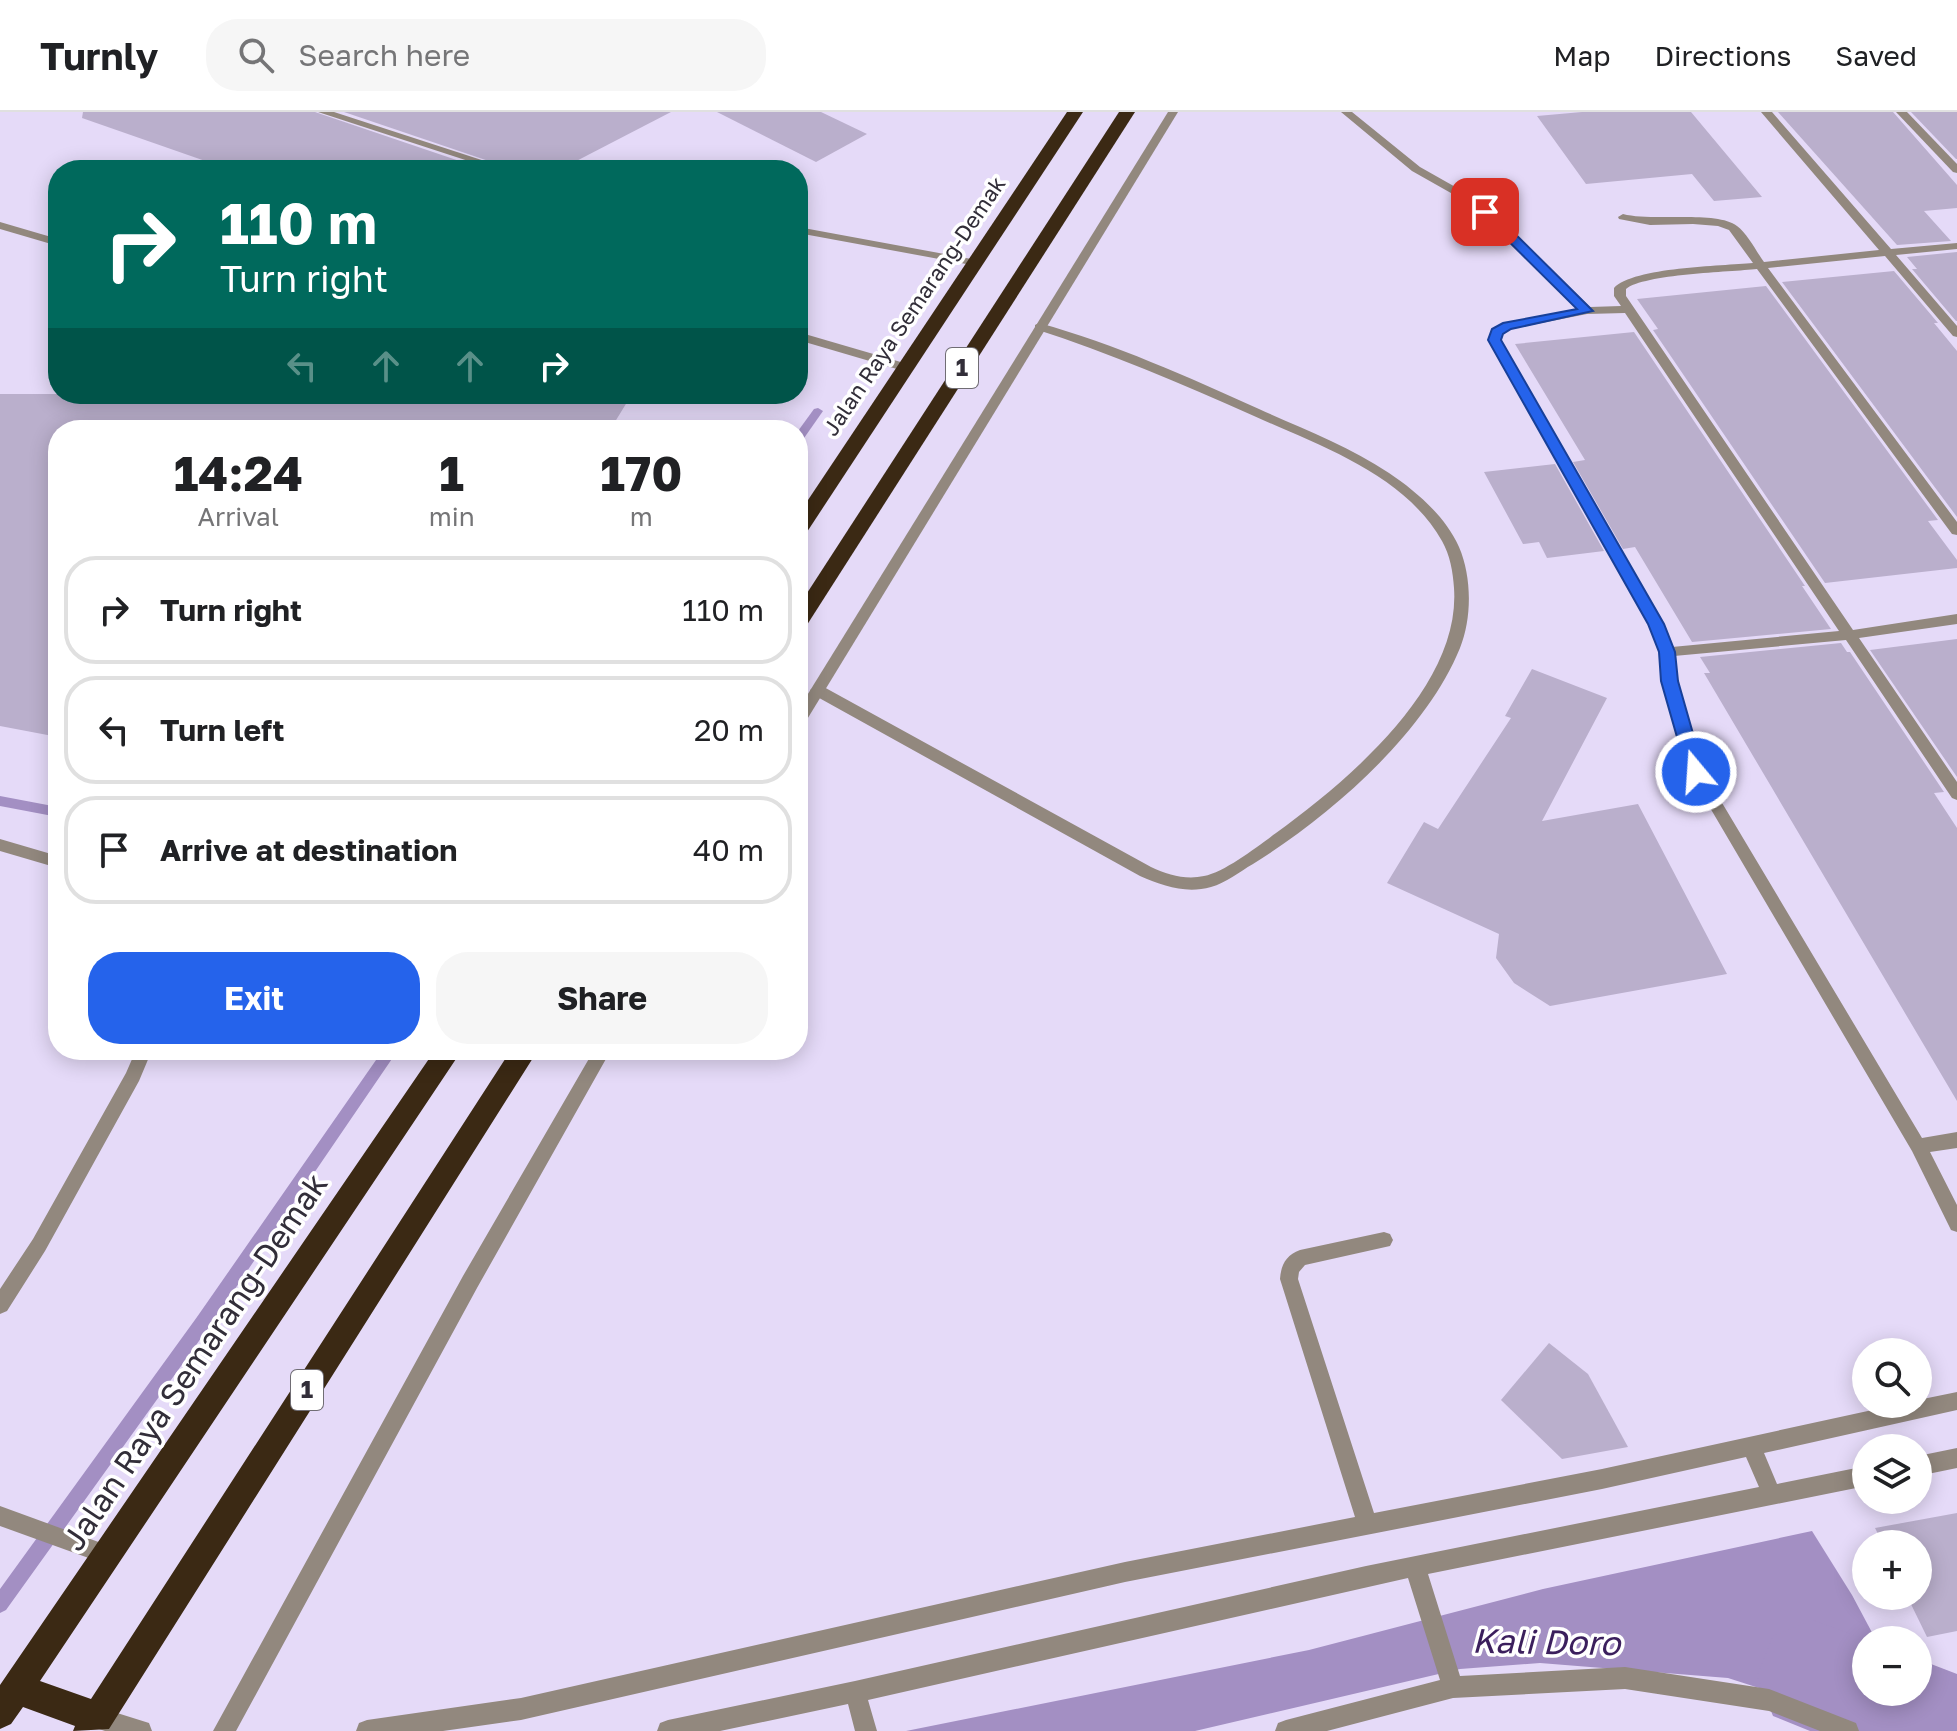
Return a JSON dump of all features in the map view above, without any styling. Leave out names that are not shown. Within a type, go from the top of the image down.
[{"type":"highway","name":"Jalan Raya Semarang-Demak","points":[[808,515],[1075,112]]},
{"type":"highway","name":"1","points":[[808,607],[1127,112]]},
{"type":"highway","name":"Jalan Raya Semarang-Demak","points":[[8,1701],[442,1060]]},
{"type":"highway","name":"1","points":[[94,1724],[519,1060]]},
{"type":"highway","points":[[8,1701],[94,1724]]},
{"type":"street","points":[[323,112],[475,160]]},
{"type":"street","points":[[808,705],[1173,112]]},
{"type":"street","points":[[1346,112],[1416,169],[1485,212],[1580,304]]},
{"type":"street","points":[[1766,112],[1957,333]]},
{"type":"street","points":[[1901,112],[1957,170]]},
{"type":"street","points":[[1623,217],[1644,223],[1715,221],[1733,228],[1957,531]]},
{"type":"street","points":[[0,225],[48,240]]},
{"type":"street","points":[[808,232],[977,263]]},
{"type":"street","points":[[1957,246],[1650,276],[1627,282],[1620,288],[1620,296],[1957,794]]},
{"type":"street","points":[[1630,309],[1580,304],[1507,326],[1497,332],[1494,340],[1656,624],[1667,652],[1676,710],[1696,772],[1918,1146],[1957,1224]]},
{"type":"street","points":[[817,690],[1127,862],[1176,883],[1208,882],[1265,850],[1355,777],[1424,700],[1453,648],[1463,592],[1449,539],[1414,497],[1367,464],[1325,442],[1141,360],[1039,327]]},
{"type":"street","points":[[808,339],[907,368]]},
{"type":"street","points":[[1667,652],[1850,635],[1957,619]]},
{"type":"street","points":[[0,845],[48,859]]},
{"type":"street","points":[[0,1305],[39,1245],[140,1060]]},
{"type":"street","points":[[224,1731],[463,1296],[597,1060]]},
{"type":"street","points":[[1918,1146],[1957,1140]]},
{"type":"street","points":[[1368,1525],[1289,1279],[1290,1268],[1300,1258],[1384,1240]]},
{"type":"street","points":[[367,1731],[521,1709],[1125,1572],[1368,1525],[1957,1401]]},
{"type":"street","points":[[1751,1446],[1772,1495]]},
{"type":"street","points":[[1932,1463],[1957,1458]]},
{"type":"street","points":[[668,1731],[1415,1566],[1852,1479]]},
{"type":"street","points":[[0,1516],[108,1555]]},
{"type":"street","points":[[1415,1566],[1424,1603],[1452,1682]]},
{"type":"street","points":[[1286,1731],[1452,1682],[1625,1678],[1769,1700],[1848,1731]]},
{"type":"street","points":[[855,1692],[865,1727]]},
{"type":"street","points":[[94,1724],[141,1731]]},
{"type":"water","points":[[1812,1531],[1852,1595],[1852,1610],[1860,1610],[1869,1626],[1852,1626],[1852,1706],[1919,1706],[1924,1731],[1892,1731],[1728,1678],[1540,1663],[1460,1669],[1195,1731],[906,1731],[1309,1650],[1543,1589]]},
{"type":"building","points":[[83,112],[315,112],[457,160],[202,160],[82,118]]},
{"type":"building","points":[[344,112],[671,112],[578,160],[486,160]]},
{"type":"building","points":[[717,112],[821,112],[867,134],[816,162]]},
{"type":"building","points":[[1582,112],[1691,112],[1762,197],[1714,201],[1692,174],[1586,184],[1537,116]]},
{"type":"building","points":[[1778,112],[1893,112],[1957,185],[1957,208],[1924,211],[1951,241],[1897,245]]},
{"type":"building","points":[[1911,112],[1957,112],[1957,159],[1956,159]]},
{"type":"building","points":[[1957,252],[1956,321],[1912,269],[1917,269],[1907,257]]},
{"type":"building","points":[[1894,271],[1957,351],[1957,517],[1782,282]]},
{"type":"building","points":[[1766,286],[1938,520],[1928,521],[1957,560],[1957,568],[1825,583],[1653,330],[1658,329],[1637,299]]},
{"type":"building","points":[[1634,332],[1831,629],[1692,642],[1635,547],[1623,549],[1573,462],[1585,460],[1515,344]]},
{"type":"building","points":[[0,394],[48,394],[48,404],[626,404],[616,420],[48,420],[48,735],[0,726]]},
{"type":"building","points":[[1555,464],[1604,551],[1547,558],[1539,542],[1523,544],[1484,472]]},
{"type":"building","points":[[1957,639],[1957,777],[1870,650]]},
{"type":"building","points":[[1841,643],[1944,792],[1934,793],[1957,828],[1957,1101],[1704,673],[1710,673],[1700,657]]},
{"type":"building","points":[[1532,669],[1607,698],[1542,821],[1638,804],[1727,974],[1550,1006],[1514,983],[1496,958],[1499,934],[1387,883],[1424,822],[1438,829],[1511,718],[1505,716]]},
{"type":"building","points":[[1549,1343],[1588,1374],[1628,1447],[1562,1459],[1501,1400]]},
{"type":"building","points":[[1957,1513],[1957,1631],[1932,1636],[1932,1626],[1922,1626],[1914,1610],[1932,1610],[1932,1530],[1875,1528]]},
{"type":"waterway","points":[[808,425],[818,411]]},
{"type":"waterway","points":[[0,801],[48,810]]},
{"type":"waterway","points":[[0,1604],[203,1322],[384,1060]]},
{"type":"waterway","name":"Kali Doro","points":[[1813,1676],[1957,1731]]},
{"type":"route","points":[[1485,212],[1587,311],[1507,326],[1497,332],[1494,340],[1656,624],[1667,652],[1669,681],[1696,772]]}]
